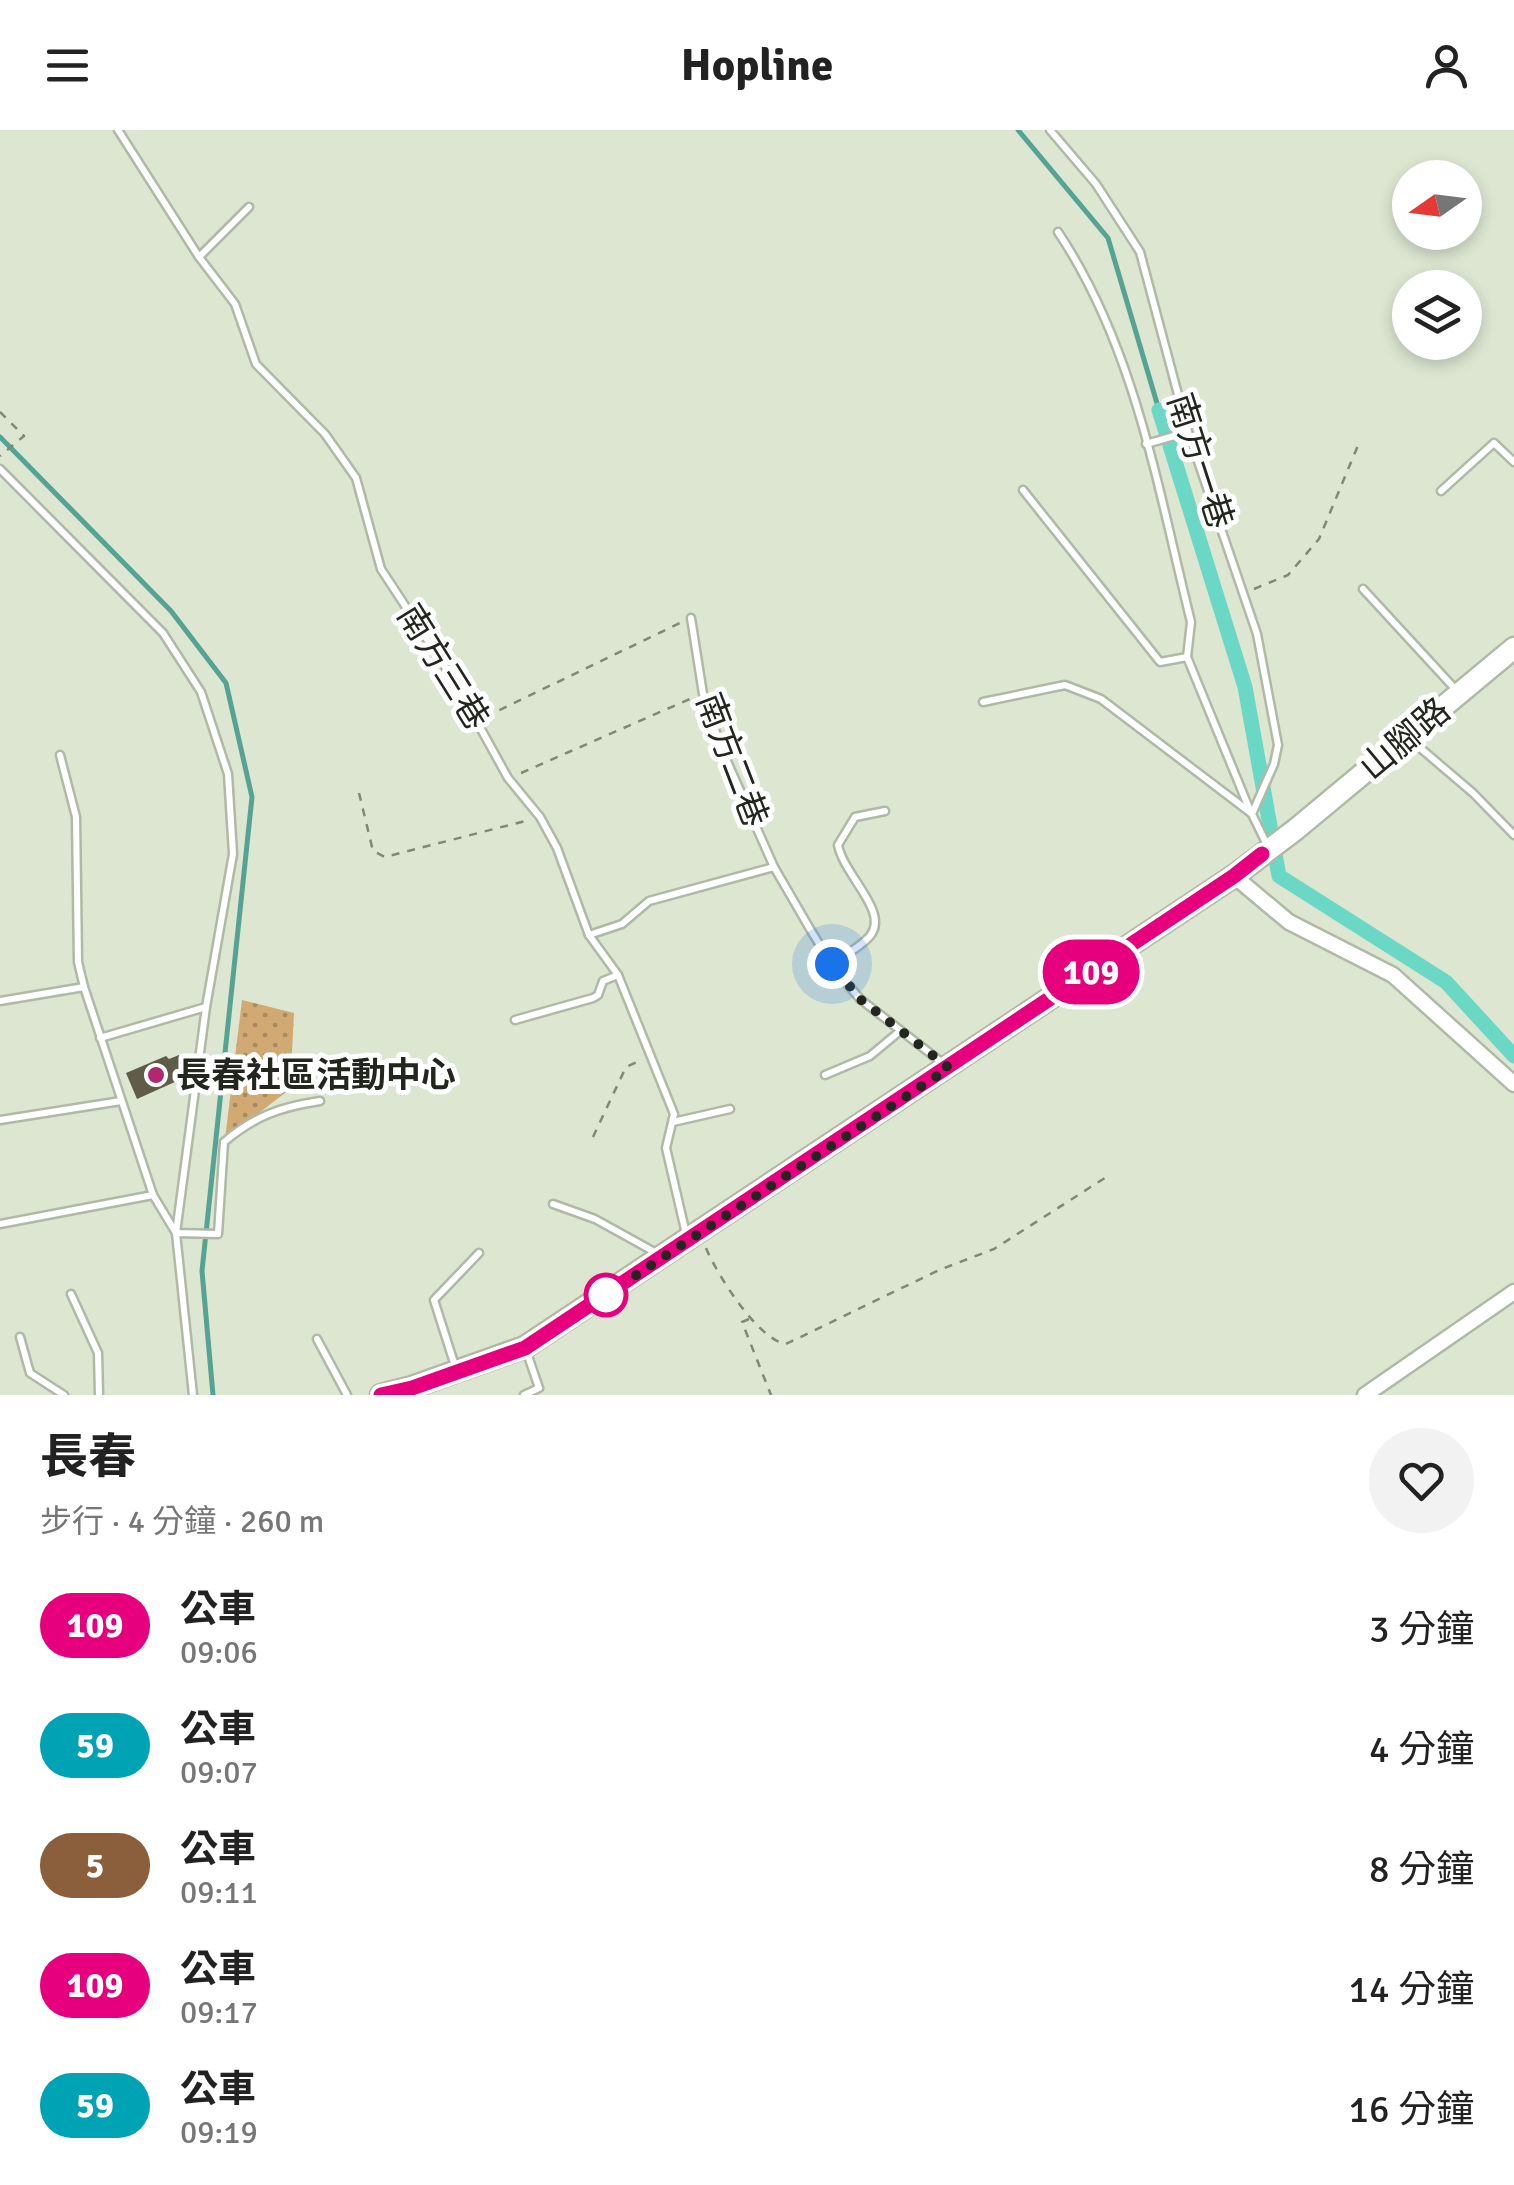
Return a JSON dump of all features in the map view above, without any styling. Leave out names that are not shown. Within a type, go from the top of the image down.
[{"type":"main road","name":"山腳路","points":[[381,1395],[408,1391],[525,1348],[1234,876],[1511,657]]},
{"type":"street","points":[[1234,876],[1290,922],[1393,975],[1514,1084]]},
{"type":"street","points":[[1365,1395],[1514,1292]]},
{"type":"lane","name":"南方三巷","points":[[118,130],[199,257],[235,304],[256,364],[325,434],[356,478],[381,568],[456,682],[508,778],[540,817],[558,848],[589,935],[618,975],[674,1114],[666,1148],[694,1236]]},
{"type":"lane","name":"南方一巷","points":[[1050,130],[1096,184],[1140,252],[1188,432],[1257,634],[1278,745],[1252,814]]},
{"type":"lane","points":[[199,257],[249,206]]},
{"type":"lane","name":"南方一巷","points":[[1058,232],[1098,302],[1129,379],[1191,622],[1187,657],[1266,851]]},
{"type":"lane","points":[[1146,444],[1188,432]]},
{"type":"lane","points":[[1441,491],[1494,443],[1514,462]]},
{"type":"lane","points":[[0,469],[163,633],[202,692],[228,774],[232,854],[206,1006],[176,1234],[193,1395]]},
{"type":"lane","points":[[1023,490],[1160,662],[1187,657]]},
{"type":"lane","points":[[1363,589],[1460,694]]},
{"type":"lane","name":"南方二巷","points":[[690,618],[703,694],[722,750],[774,866],[832,964],[860,999],[949,1068]]},
{"type":"lane","points":[[983,702],[1065,685],[1102,699],[1252,814]]},
{"type":"lane","points":[[1408,737],[1473,793],[1514,835]]},
{"type":"lane","points":[[60,754],[76,818],[78,962],[153,1196],[176,1234]]},
{"type":"lane","points":[[832,964],[872,934],[876,921],[874,907],[850,876],[838,845],[855,817],[885,811]]},
{"type":"lane","points":[[589,935],[622,924],[649,900],[774,866]]},
{"type":"lane","points":[[515,1020],[593,998],[603,981],[618,975]]},
{"type":"lane","points":[[0,1001],[84,986]]},
{"type":"lane","points":[[100,1038],[206,1006]]},
{"type":"lane","points":[[826,1075],[870,1056],[900,1031]]},
{"type":"lane","points":[[0,1120],[121,1101]]},
{"type":"lane","points":[[176,1234],[218,1234],[224,1142],[249,1121],[296,1104],[320,1101]]},
{"type":"lane","points":[[672,1122],[730,1109]]},
{"type":"lane","points":[[0,1224],[153,1196]]},
{"type":"lane","points":[[553,1204],[595,1219],[664,1257]]},
{"type":"lane","points":[[457,1372],[434,1300],[479,1254]]},
{"type":"lane","points":[[71,1294],[98,1354],[98,1395]]},
{"type":"lane","points":[[20,1337],[30,1373],[64,1395]]},
{"type":"lane","points":[[317,1340],[346,1395]]},
{"type":"lane","points":[[524,1395],[539,1388],[525,1348]]},
{"type":"path","points":[[0,412],[24,436],[0,456]]},
{"type":"path","points":[[1243,593],[1281,580],[1319,539],[1359,443]]},
{"type":"path","points":[[477,721],[690,618]]},
{"type":"path","points":[[508,778],[703,694]]},
{"type":"path","points":[[359,792],[373,851],[384,857],[540,817]]},
{"type":"path","points":[[592,1137],[626,1067],[652,1056]]},
{"type":"path","points":[[694,1236],[751,1318],[776,1343],[786,1344],[939,1270],[994,1249],[1111,1174]]},
{"type":"path","points":[[751,1318],[742,1322],[770,1395]]},
{"type":"shaded area","points":[[242,1000],[294,1013],[290,1089],[225,1139]]},
{"type":"building","name":"長春社區活動中心","points":[[179,1055],[186,1077],[137,1099],[126,1073],[166,1056],[169,1059]]},
{"type":"waterway","points":[[1018,130],[1108,238],[1159,410]]},
{"type":"waterway","points":[[1159,410],[1245,687],[1279,876],[1446,982],[1514,1056]]},
{"type":"waterway","points":[[0,437],[171,611],[226,683],[252,797],[202,1271],[213,1395]]},
{"type":"bus line","name":"109","points":[[381,1395],[525,1348],[1262,854]]},
{"type":"place","name":"長春社區活動中心","points":[[156,1075]]},
{"type":"route","points":[[606,1295],[949,1068],[860,999],[832,964]]}]
